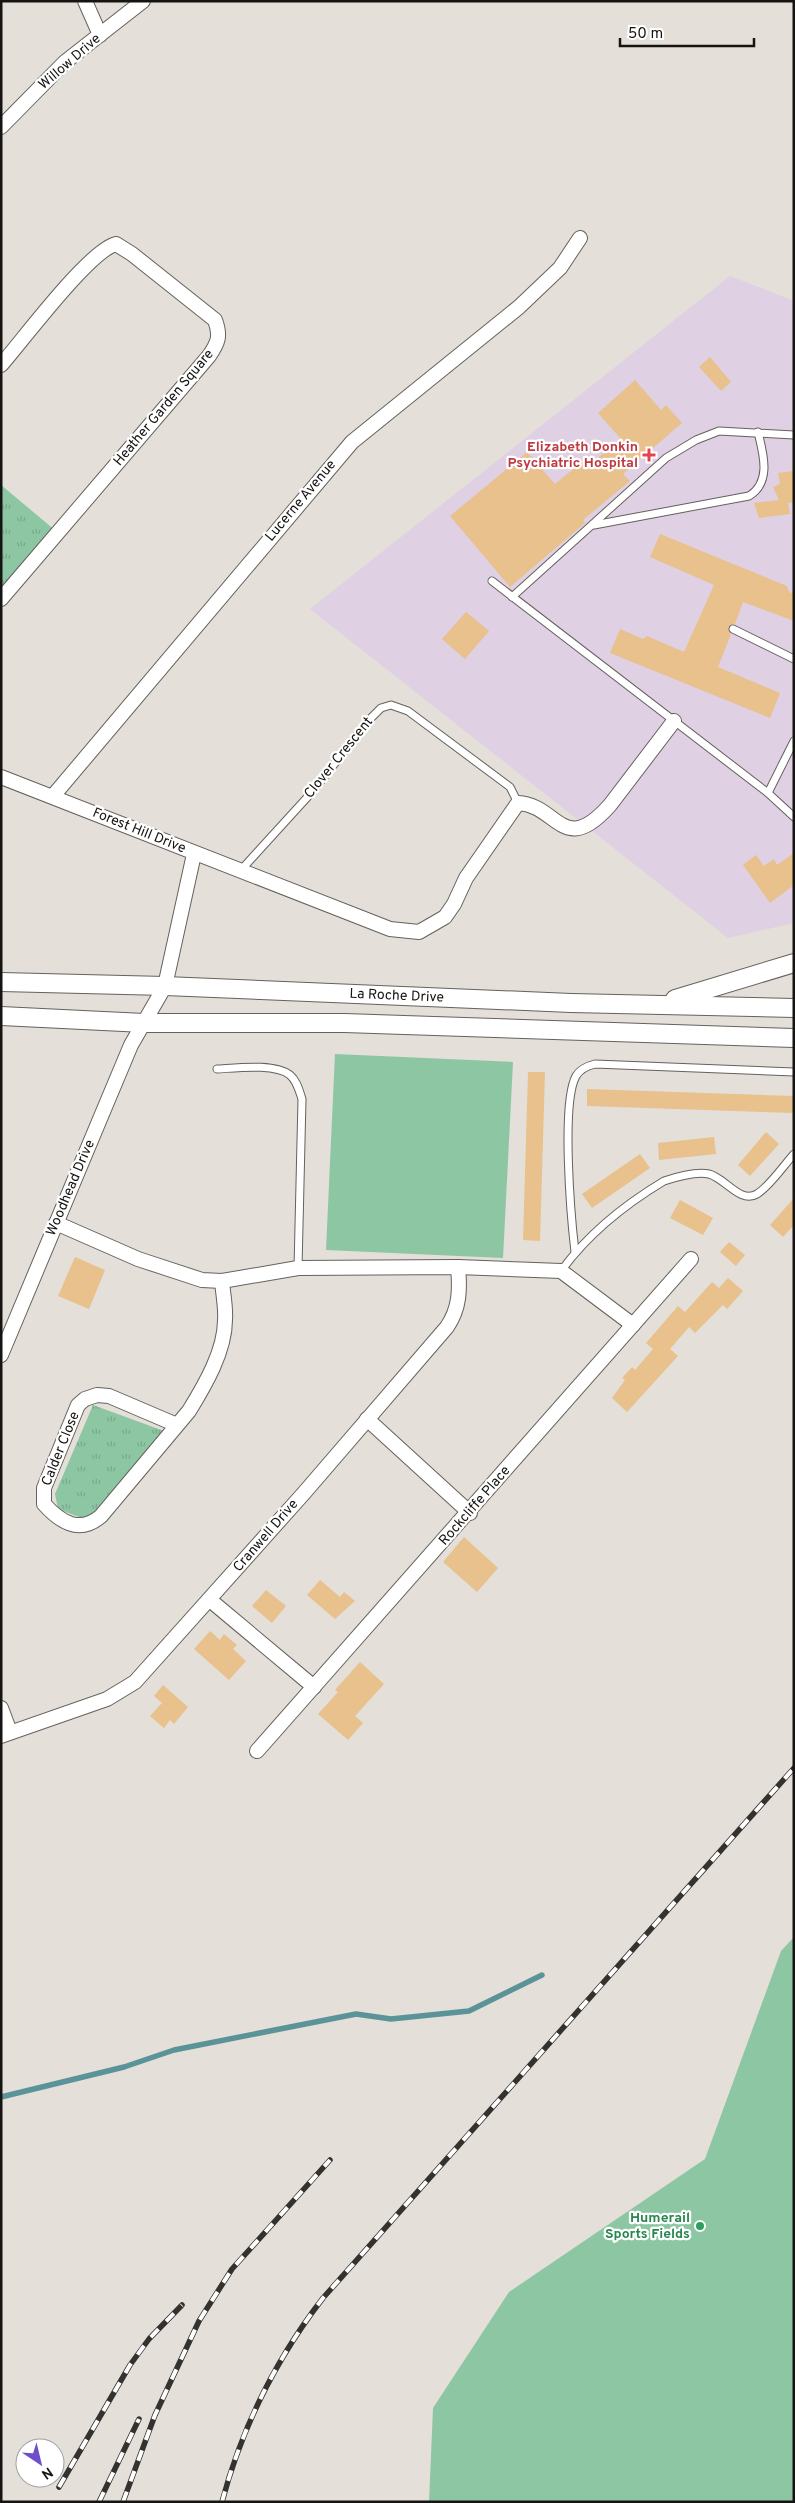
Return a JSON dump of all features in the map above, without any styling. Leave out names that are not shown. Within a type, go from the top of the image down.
[{"type":"street","points":[[85,1],[100,35]]},
{"type":"street","name":"Willow Drive","points":[[1,127],[65,62],[143,1]]},
{"type":"street","name":"Lucerne Avenue","points":[[53,796],[352,442],[526,301],[560,268],[580,238]]},
{"type":"street","name":"Heather Garden Square","points":[[1,599],[209,356],[217,345],[218,330],[215,320],[122,246],[116,244],[106,246],[87,264],[4,356]]},
{"type":"street","points":[[194,854],[241,870],[390,930],[419,932],[445,917],[454,904],[466,878],[518,803],[529,803],[556,823],[572,828],[586,825],[601,815],[674,721]]},
{"type":"street","name":"Forest Hill Drive","points":[[1,778],[53,796],[194,854],[165,986],[144,1023]]},
{"type":"street","points":[[660,1004],[794,963]]},
{"type":"street","name":"La Roche Drive","points":[[1,982],[165,986],[571,1003],[794,1008]]},
{"type":"street","points":[[1,1016],[144,1023],[344,1023],[794,1038]]},
{"type":"street","name":"Woodhead Drive","points":[[1,1355],[131,1045],[144,1023]]},
{"type":"street","points":[[56,1223],[138,1259],[184,1276],[202,1280],[222,1281],[298,1268],[458,1266],[561,1271],[633,1325]]},
{"type":"street","name":"Rockcliffe Place","points":[[258,1751],[470,1513],[691,1259]]},
{"type":"street","name":"Cranwell Drive","points":[[6,1734],[107,1700],[135,1682],[158,1659],[453,1318],[460,1288],[458,1266]]},
{"type":"street","name":"Calder Close","points":[[177,1426],[109,1396],[98,1394],[85,1399],[73,1414],[44,1488],[44,1504],[53,1514],[68,1525],[87,1525],[94,1522],[177,1426],[200,1394],[224,1335],[226,1319],[222,1281]]},
{"type":"street","points":[[367,1419],[470,1513]]},
{"type":"street","points":[[210,1600],[314,1687]]},
{"type":"street","points":[[1,1708],[6,1734]]},
{"type":"lane","points":[[512,597],[666,458],[696,440],[719,431],[794,435]]},
{"type":"lane","points":[[593,525],[749,496],[755,492],[764,475],[765,462],[758,432]]},
{"type":"lane","points":[[492,581],[768,793],[794,817]]},
{"type":"lane","points":[[733,629],[794,658]]},
{"type":"lane","name":"Clover Crescent","points":[[241,870],[313,791],[368,721],[381,708],[391,705],[408,711],[510,787],[518,803]]},
{"type":"lane","points":[[768,793],[794,741]]},
{"type":"lane","points":[[576,1252],[569,1176],[570,1103],[575,1078],[580,1071],[595,1064],[794,1072]]},
{"type":"lane","points":[[217,1068],[272,1068],[290,1075],[296,1083],[302,1099],[298,1268]]},
{"type":"lane","points":[[561,1271],[576,1252],[612,1217],[664,1181],[674,1177],[708,1174],[743,1196],[751,1196],[763,1188],[794,1154]]},
{"type":"shaded area","name":"Elizabeth Donkin Psychiatric Hospital","points":[[730,276],[794,301],[794,923],[728,938],[310,609]]},
{"type":"green space","points":[[1,485],[56,531],[1,593]]},
{"type":"green space","points":[[335,1054],[513,1062],[503,1258],[326,1250]]},
{"type":"green space","points":[[93,1405],[164,1431],[87,1520],[58,1509],[55,1494]]},
{"type":"green space","name":"Humerail Sports Fields","points":[[794,1937],[794,2502],[429,2502],[433,2408],[509,2292],[705,2159],[781,1951]]},
{"type":"building","points":[[710,357],[731,382],[721,391],[699,367]]},
{"type":"building","points":[[635,380],[661,410],[666,405],[682,423],[623,474],[630,481],[583,520],[585,523],[510,587],[450,516],[527,452],[555,484],[588,457],[593,462],[621,439],[598,413]]},
{"type":"building","points":[[794,471],[794,502],[788,503],[790,514],[759,518],[754,503],[779,500],[773,487],[780,484],[778,473]]},
{"type":"building","points":[[660,534],[787,586],[789,592],[794,594],[794,621],[743,602],[735,624],[728,627],[731,634],[718,667],[780,693],[770,718],[610,653],[620,629],[643,639],[647,636],[684,652],[714,585],[650,557]]},
{"type":"building","points":[[466,612],[489,631],[465,659],[442,639]]},
{"type":"building","points":[[794,853],[794,885],[770,903],[743,865],[756,855],[764,866],[774,859],[777,865]]},
{"type":"building","points":[[528,1072],[545,1072],[540,1241],[523,1240]]},
{"type":"building","points":[[587,1089],[794,1096],[794,1113],[587,1106]]},
{"type":"building","points":[[766,1132],[779,1144],[750,1176],[738,1165]]},
{"type":"building","points":[[714,1137],[716,1154],[659,1160],[658,1143]]},
{"type":"building","points":[[640,1154],[650,1168],[592,1208],[582,1194]]},
{"type":"building","points":[[794,1198],[794,1225],[783,1237],[770,1225]]},
{"type":"building","points":[[680,1200],[713,1218],[703,1235],[670,1218]]},
{"type":"building","points":[[729,1242],[745,1255],[736,1266],[720,1252]]},
{"type":"building","points":[[75,1257],[105,1270],[89,1309],[58,1296]]},
{"type":"building","points":[[728,1278],[743,1291],[727,1309],[723,1305],[695,1333],[689,1327],[670,1349],[678,1356],[627,1412],[612,1398],[625,1380],[622,1378],[632,1367],[635,1370],[653,1349],[646,1343],[678,1306],[685,1312],[712,1282],[719,1288]]},
{"type":"building","points":[[464,1537],[498,1568],[477,1592],[443,1562]]},
{"type":"building","points":[[320,1580],[340,1597],[344,1592],[355,1601],[335,1619],[307,1595]]},
{"type":"building","points":[[266,1590],[286,1606],[272,1623],[252,1606]]},
{"type":"building","points":[[210,1631],[220,1640],[224,1634],[237,1645],[233,1649],[246,1661],[229,1680],[194,1649]]},
{"type":"building","points":[[360,1662],[384,1684],[355,1716],[363,1723],[348,1740],[318,1714],[338,1692],[335,1690]]},
{"type":"building","points":[[163,1685],[188,1707],[174,1724],[170,1720],[164,1728],[150,1716],[162,1703],[154,1696]]},
{"type":"waterway","points":[[1,2097],[124,2067],[174,2050],[356,2014],[391,2019],[469,2011],[542,1975]]},
{"type":"railway","points":[[222,2502],[240,2447],[262,2395],[290,2345],[323,2298],[794,1768]]},
{"type":"railway","points":[[123,2502],[155,2415],[199,2321],[232,2269],[330,2160]]},
{"type":"railway","points":[[65,2477],[130,2365],[149,2339],[182,2305]]},
{"type":"railway","points":[[99,2502],[139,2419]]},
{"type":"place","name":"Elizabeth Donkin Psychiatric Hospital","points":[[649,455]]},
{"type":"place","name":"Humerail Sports Fields","points":[[700,2226]]}]
